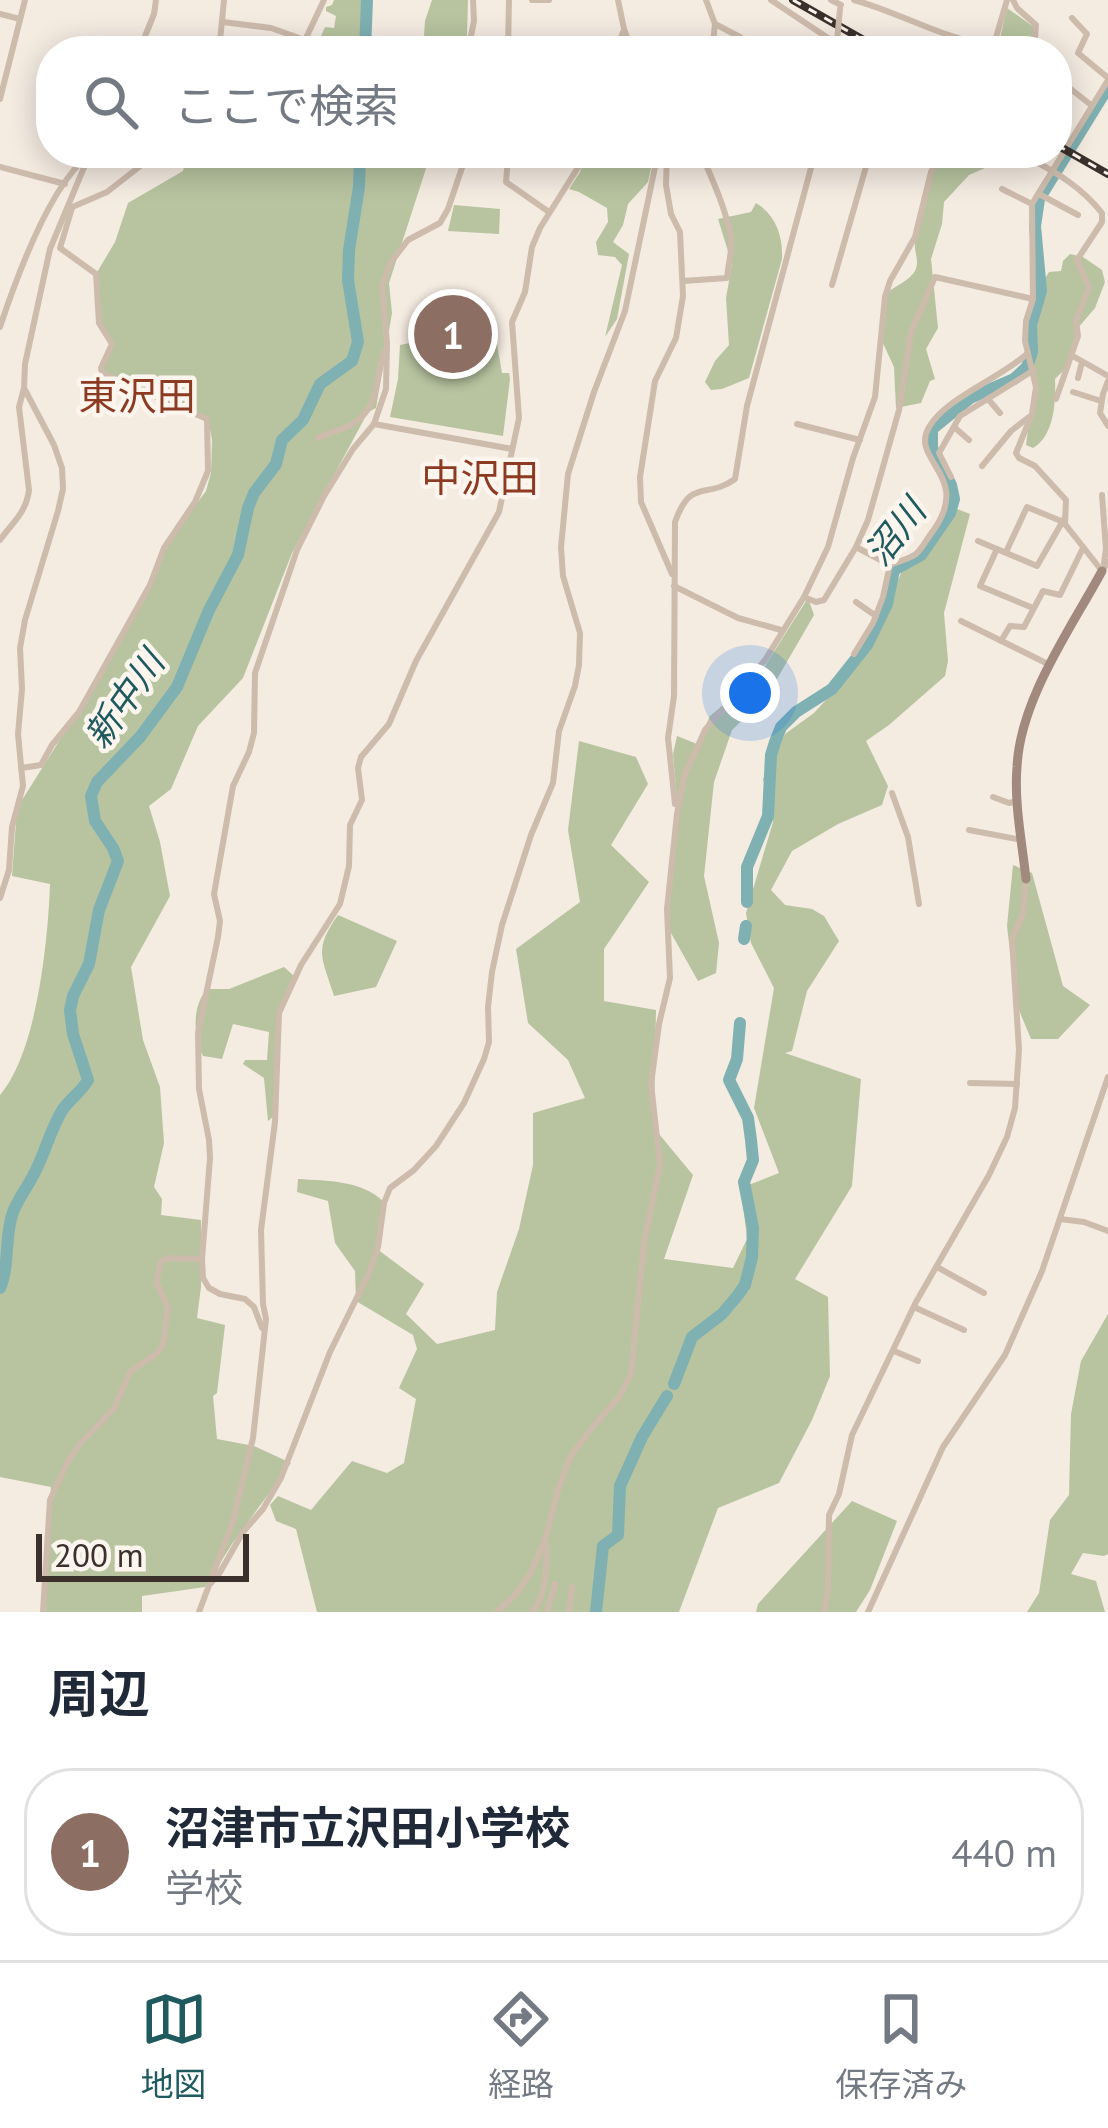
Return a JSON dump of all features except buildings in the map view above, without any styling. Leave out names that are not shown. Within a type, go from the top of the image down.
[{"type":"street","points":[[0,99],[25,0]]},
{"type":"street","points":[[145,36],[156,0]]},
{"type":"street","points":[[221,36],[224,0]]},
{"type":"street","points":[[307,36],[324,0]]},
{"type":"street","points":[[471,36],[473,0]]},
{"type":"street","points":[[508,36],[509,0]]},
{"type":"street","points":[[532,0],[549,0]]},
{"type":"street","points":[[619,0],[627,36]]},
{"type":"street","points":[[706,0],[715,24],[714,36]]},
{"type":"street","points":[[771,0],[823,36]]},
{"type":"street","points":[[831,0],[841,4],[837,36]]},
{"type":"street","points":[[854,0],[950,36]]},
{"type":"street","points":[[997,36],[1010,0],[1036,25],[1035,36]]},
{"type":"street","points":[[0,14],[20,19]]},
{"type":"street","points":[[1072,19],[1087,34],[1078,53],[1108,79],[1072,142]]},
{"type":"street","points":[[223,22],[294,36]]},
{"type":"street","points":[[715,24],[738,36]]},
{"type":"street","points":[[621,36],[624,29]]},
{"type":"street","points":[[1072,90],[1091,105]]},
{"type":"street","points":[[0,166],[64,184]]},
{"type":"street","points":[[0,327],[43,220],[75,168]]},
{"type":"street","points":[[0,540],[27,503],[19,407],[25,364],[50,249],[84,168]]},
{"type":"street","points":[[69,207],[107,192],[138,168]]},
{"type":"street","points":[[264,1331],[254,1306],[208,1288],[203,1278],[210,1158],[199,1089],[198,1033],[218,937],[214,895],[226,824],[233,786],[254,733],[255,673],[297,550],[334,480],[374,424],[386,389],[382,286],[391,262],[408,240],[440,223],[462,168]]},
{"type":"street","points":[[507,168],[506,182],[549,212]]},
{"type":"street","points":[[199,1612],[233,1521],[253,1438],[266,1318],[261,1230],[275,1115],[279,1013],[301,965],[340,904],[349,866],[350,825],[362,800],[358,768],[362,757],[389,724],[416,661],[499,512],[519,418],[512,322],[525,292],[532,247],[577,168]]},
{"type":"street","points":[[208,1586],[281,1478],[330,1352],[369,1273],[390,1188],[436,1146],[464,1103],[484,1059],[492,972],[502,925],[553,783],[559,731],[579,665],[580,633],[563,576],[561,547],[568,473],[625,311],[659,168]]},
{"type":"street","points":[[664,168],[671,214],[680,232],[683,281],[676,338],[655,381],[640,477],[641,502],[674,582],[737,618],[783,631]]},
{"type":"street","points":[[683,281],[728,278],[731,248],[707,168]]},
{"type":"street","points":[[676,814],[668,738],[674,696],[675,522],[681,504],[691,494],[735,479],[748,406],[809,168]]},
{"type":"street","points":[[832,286],[866,168]]},
{"type":"street","points":[[497,1612],[530,1574],[571,1457],[620,1397],[631,1374],[644,1243],[659,1164],[651,1084],[670,978],[667,909],[683,777],[705,730],[765,660],[828,547],[875,398],[885,297],[916,237],[933,168]]},
{"type":"street","points":[[1046,168],[1087,194],[1102,213],[1102,222],[1077,260],[1089,287],[1056,399]]},
{"type":"street","points":[[978,541],[1036,566],[1063,520],[1066,500],[1016,453],[1036,387],[1026,321],[1033,299],[1033,204],[1059,168]]},
{"type":"street","points":[[1002,189],[1033,204]]},
{"type":"street","points":[[1041,195],[1078,215]]},
{"type":"street","points":[[21,768],[41,765],[79,712],[150,585],[173,532],[196,502],[208,471],[207,419],[102,373],[112,344],[99,323],[96,274],[60,248],[69,207]]},
{"type":"street","points":[[804,597],[824,601],[868,520],[899,410],[911,332],[935,277],[1033,299]]},
{"type":"street","points":[[318,438],[352,425],[368,412],[387,343]]},
{"type":"street","points":[[856,547],[890,565],[915,555],[948,503],[946,486],[924,440],[933,421],[1028,353]]},
{"type":"street","points":[[1071,355],[1108,378],[1101,400],[1101,418],[1108,426]]},
{"type":"street","points":[[1078,378],[1082,362]]},
{"type":"street","points":[[951,477],[939,453],[960,416],[1033,367]]},
{"type":"street","points":[[0,898],[23,785],[18,734],[20,648],[63,489],[58,457],[24,388]]},
{"type":"street","points":[[1072,392],[1101,400]]},
{"type":"street","points":[[988,399],[1000,413]]},
{"type":"street","points":[[982,466],[1031,415]]},
{"type":"street","points":[[374,424],[512,449]]},
{"type":"street","points":[[797,424],[860,440]]},
{"type":"street","points":[[954,427],[969,440]]},
{"type":"street","points":[[824,1612],[829,1515],[852,1435],[914,1306],[989,1174],[1015,1108],[1019,1050],[1012,939],[1023,914],[1026,879],[1016,772],[1019,743],[1026,716],[1051,665],[1106,566],[1102,495]]},
{"type":"street","points":[[1033,608],[980,586],[1028,507],[1063,520],[1083,548],[1106,566]]},
{"type":"street","points":[[1001,641],[1010,626],[1024,627],[1042,591],[1060,595],[1083,548]]},
{"type":"street","points":[[854,654],[876,616],[890,565]]},
{"type":"street","points":[[856,602],[876,616]]},
{"type":"street","points":[[961,621],[1051,665]]},
{"type":"street","points":[[892,793],[908,837],[919,904]]},
{"type":"street","points":[[993,797],[1009,803],[1018,800]]},
{"type":"street","points":[[969,830],[1022,840]]},
{"type":"street","points":[[868,1612],[943,1447],[1005,1355],[1042,1271],[1108,1077]]},
{"type":"street","points":[[970,1083],[1017,1084]]},
{"type":"street","points":[[1060,1219],[1108,1232]]},
{"type":"street","points":[[43,1612],[50,1500],[79,1445],[114,1408],[130,1372],[163,1345],[168,1308],[157,1282],[160,1262],[202,1258]]},
{"type":"street","points":[[937,1267],[984,1293]]},
{"type":"street","points":[[914,1306],[964,1330]]},
{"type":"street","points":[[892,1351],[918,1361]]},
{"type":"street","points":[[532,1612],[544,1585],[545,1540]]},
{"type":"street","points":[[547,1612],[555,1584]]},
{"type":"street","points":[[569,1612],[572,1587]]},
{"type":"green space","points":[[334,0],[372,0],[371,36],[321,36],[325,27],[334,28],[336,16],[326,11]]},
{"type":"green space","points":[[432,0],[468,0],[467,36],[424,36]]},
{"type":"green space","points":[[1007,8],[1034,27],[1033,36],[1000,36]]},
{"type":"green space","points":[[426,168],[389,283],[392,313],[376,408],[368,412],[292,553],[243,678],[198,726],[171,789],[149,806],[170,896],[131,967],[143,1040],[160,1087],[164,1143],[154,1187],[162,1199],[161,1215],[201,1220],[197,1318],[225,1325],[213,1396],[217,1439],[254,1446],[291,1463],[205,1587],[142,1596],[142,1612],[43,1612],[51,1487],[0,1477],[0,1095],[13,1076],[32,1024],[50,884],[12,876],[17,808],[90,692],[148,589],[164,548],[206,491],[211,473],[208,418],[102,373],[110,343],[101,329],[96,274],[115,242],[128,203],[183,171]]},
{"type":"green space","points":[[581,168],[651,168],[648,182],[628,204],[613,242],[629,254],[617,319],[605,337],[622,265],[615,257],[598,255],[596,242],[608,222],[607,208],[569,189]]},
{"type":"green space","points":[[934,168],[985,168],[969,175],[944,202],[931,259],[938,328],[926,349],[935,379],[921,403],[896,408],[894,367],[881,339],[885,294],[915,271],[915,243]]},
{"type":"green space","points":[[756,203],[777,227],[782,259],[749,378],[711,390],[705,382],[729,345],[726,298],[732,264],[718,219],[751,212]]},
{"type":"green space","points":[[454,205],[500,209],[499,234],[448,231]]},
{"type":"green space","points":[[1070,254],[1102,270],[1105,282],[1095,308],[1077,329],[1071,363],[1055,379],[1049,427],[1033,448],[1026,445],[1035,379],[1031,346],[1044,299],[1044,280],[1049,272],[1061,271]]},
{"type":"green space","points":[[431,333],[496,339],[502,373],[509,373],[510,379],[503,436],[390,417],[400,345],[430,339]]},
{"type":"green space","points":[[952,507],[970,514],[944,613],[945,676],[866,741],[888,786],[882,805],[792,851],[771,890],[785,905],[824,916],[839,941],[807,991],[792,1051],[785,1053],[861,1079],[852,1186],[795,1279],[828,1297],[830,1376],[779,1483],[718,1508],[679,1612],[317,1612],[296,1529],[276,1521],[270,1505],[278,1496],[311,1510],[352,1461],[387,1473],[404,1463],[416,1399],[399,1388],[417,1349],[413,1335],[356,1301],[355,1271],[335,1243],[328,1201],[297,1192],[298,1179],[354,1185],[383,1201],[377,1249],[424,1284],[406,1314],[437,1344],[495,1330],[497,1292],[519,1229],[533,1165],[533,1113],[585,1098],[568,1060],[528,1023],[516,949],[580,902],[568,830],[579,741],[636,757],[648,784],[611,845],[649,882],[604,949],[604,1001],[656,1010],[654,1128],[693,1175],[664,1259],[733,1268],[747,1239],[741,1188],[779,1173],[754,1108],[774,988],[751,943],[746,913],[773,822],[763,779],[785,734],[814,713],[860,663],[903,569],[942,534]]},
{"type":"green space","points":[[808,598],[814,615],[766,698],[732,730],[714,782],[704,876],[719,943],[716,973],[698,981],[667,926],[678,809],[673,754],[677,736],[697,744],[710,716],[760,674]]},
{"type":"green space","points":[[1013,865],[1032,873],[1063,986],[1090,1005],[1058,1039],[1031,1039],[1016,1003],[1007,926]]},
{"type":"green space","points":[[338,915],[397,941],[376,987],[334,996],[322,954],[325,937]]},
{"type":"green space","points":[[284,967],[294,976],[279,1013],[275,1115],[268,1121],[264,1078],[243,1064],[245,1060],[267,1060],[269,1032],[233,1024],[222,1059],[203,1056],[197,1039],[197,1012],[207,989],[229,989]]},
{"type":"green space","points":[[1108,1314],[1108,1554],[1083,1553],[1071,1574],[1096,1581],[1105,1612],[1027,1612],[1039,1593],[1050,1520],[1069,1495],[1071,1414],[1081,1361]]},
{"type":"green space","points":[[852,1501],[897,1521],[870,1590],[856,1612],[756,1612],[758,1604]]},
{"type":"waterway","name":"新中川","points":[[366,36],[367,0]]},
{"type":"waterway","name":"沼川","points":[[1072,145],[1108,87]]},
{"type":"waterway","name":"新中川","points":[[0,1288],[13,1212],[59,1116],[88,1080],[70,1010],[89,964],[99,910],[118,861],[95,821],[91,796],[97,782],[140,737],[177,687],[238,555],[254,493],[276,464],[282,440],[303,420],[320,384],[352,361],[358,342],[348,280],[349,250],[360,168]]},
{"type":"waterway","name":"沼川","points":[[747,902],[747,867],[768,816],[771,755],[781,727],[832,689],[867,645],[887,604],[894,570],[921,555],[950,513],[954,499],[932,448],[932,429],[970,398],[1014,379],[1027,367],[1031,325],[1041,291],[1035,226],[1039,199],[1058,168]]},
{"type":"waterway","name":"沼川","points":[[744,939],[746,926]]},
{"type":"waterway","name":"沼川","points":[[674,1384],[692,1337],[738,1295],[752,1257],[753,1228],[744,1182],[753,1160],[751,1140],[748,1118],[729,1080],[737,1059],[740,1023]]},
{"type":"waterway","name":"沼川","points":[[596,1612],[603,1546],[618,1535],[620,1486],[667,1396]]},
{"type":"railway","points":[[793,0],[857,36]]},
{"type":"railway","points":[[1072,154],[1108,174]]},
{"type":"place","name":"沼津市立沢田小学校","points":[[453,334]]},
{"type":"district","name":"東沢田","points":[[137,396]]},
{"type":"district","name":"中沢田","points":[[480,478]]}]
